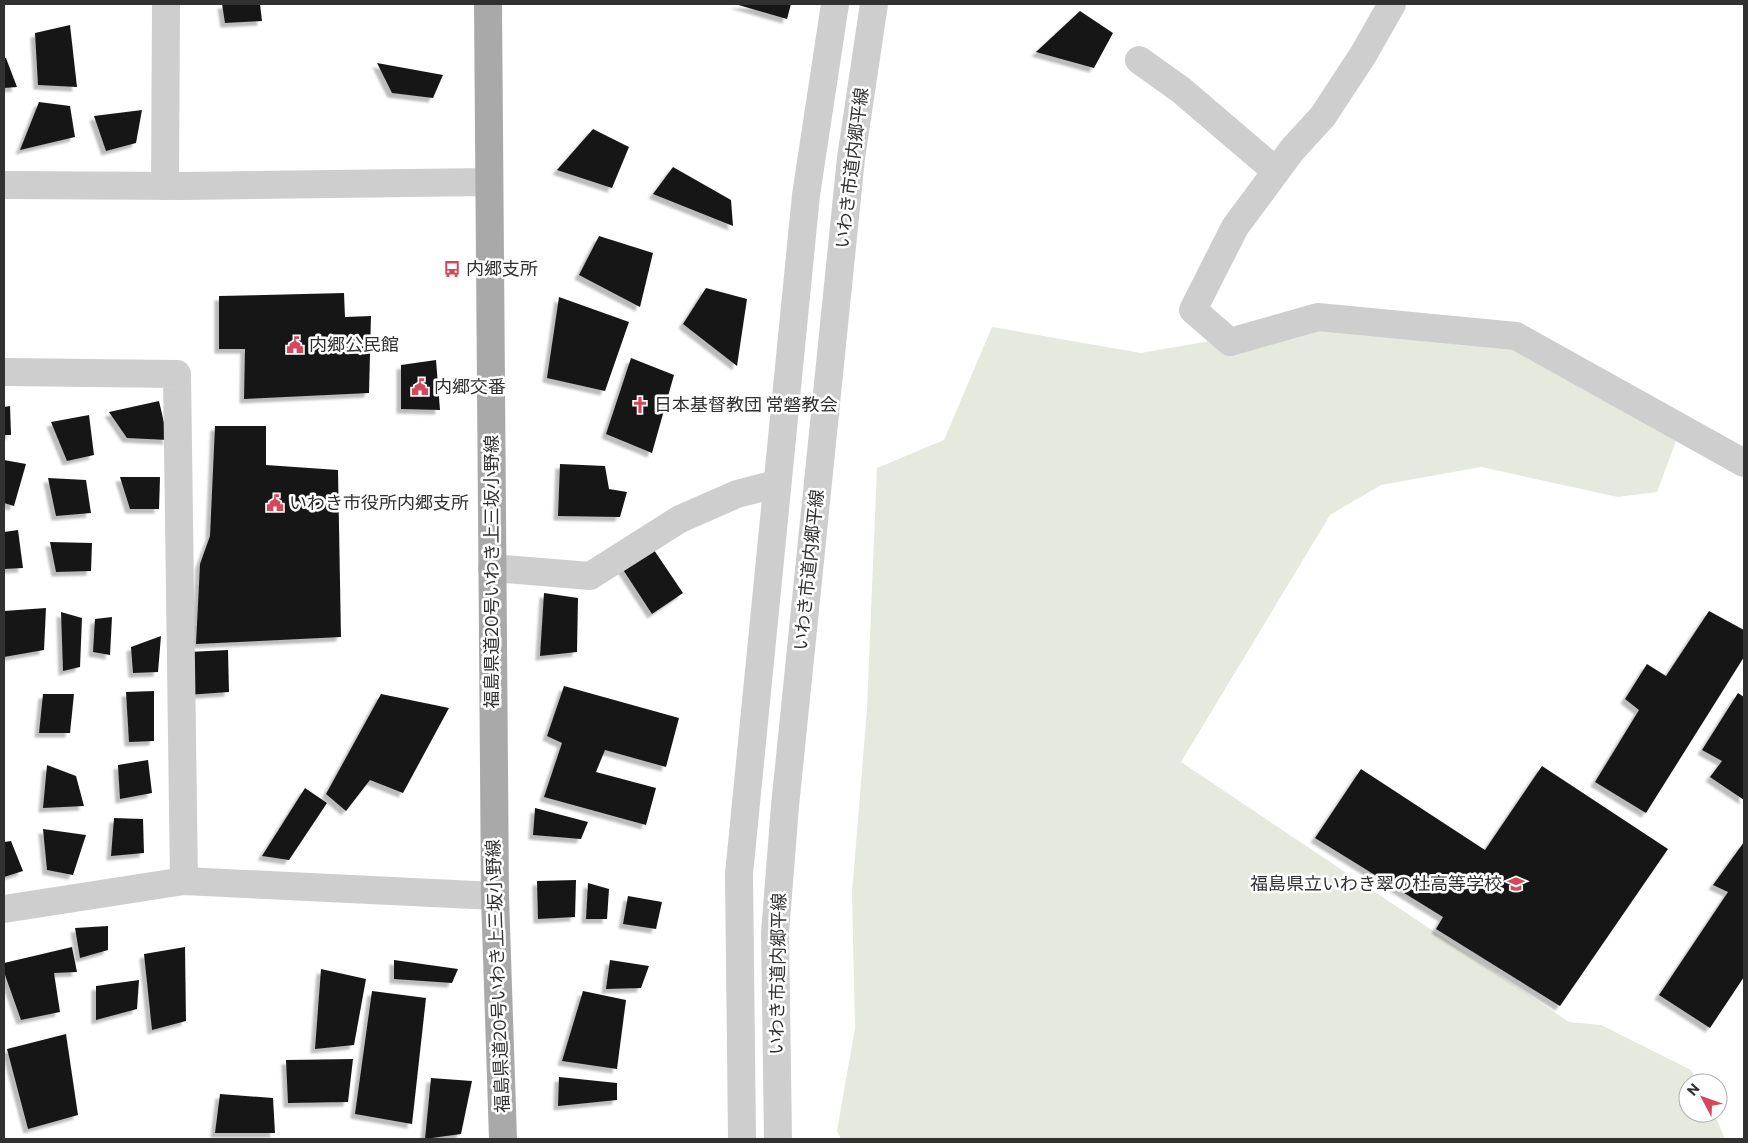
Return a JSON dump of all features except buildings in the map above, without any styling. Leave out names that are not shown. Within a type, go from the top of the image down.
[{"type":"main road","name":"福島県道20号いわき上三坂小野線","points":[[488,4],[495,896],[502,1139]]},
{"type":"street","points":[[165,186],[166,4]]},
{"type":"street","name":"いわき市道内郷平線","points":[[742,1139],[739,874],[806,195],[834,4]]},
{"type":"street","name":"いわき市道内郷平線","points":[[778,1139],[775,933],[785,806],[850,168],[874,4]]},
{"type":"street","points":[[1392,4],[1363,55],[1323,116],[1276,171],[1235,227],[1193,310],[1230,342],[1318,317],[1516,336],[1744,463]]},
{"type":"street","points":[[1139,60],[1181,90],[1276,171]]},
{"type":"street","points":[[4,185],[165,186],[489,182]]},
{"type":"street","points":[[4,372],[177,374],[184,881]]},
{"type":"street","points":[[492,568],[590,576],[680,519],[738,494],[776,484]]},
{"type":"street","points":[[4,909],[184,881],[495,896]]},
{"type":"shaded area","points":[[1302,325],[1489,339],[1632,406],[1676,441],[1657,492],[1618,497],[1481,467],[1381,485],[1330,515],[1181,762],[1569,1022],[1601,1025],[1691,1070],[1693,1073],[1678,1073],[1678,1123],[1718,1123],[1725,1139],[841,1139],[837,1131],[855,1028],[852,893],[867,709],[877,468],[944,440],[992,327],[1141,353]]},
{"type":"place","name":"内郷支所","points":[[452,269]]},
{"type":"place","name":"内郷公民館","points":[[295,345]]},
{"type":"place","name":"内郷交番","points":[[420,387]]},
{"type":"place","name":"日本基督教団 常磐教会","points":[[640,405]]},
{"type":"place","name":"いわき市役所内郷支所","points":[[275,503]]},
{"type":"place","name":"福島県立いわき翠の杜高等学校","points":[[1516,884]]}]
